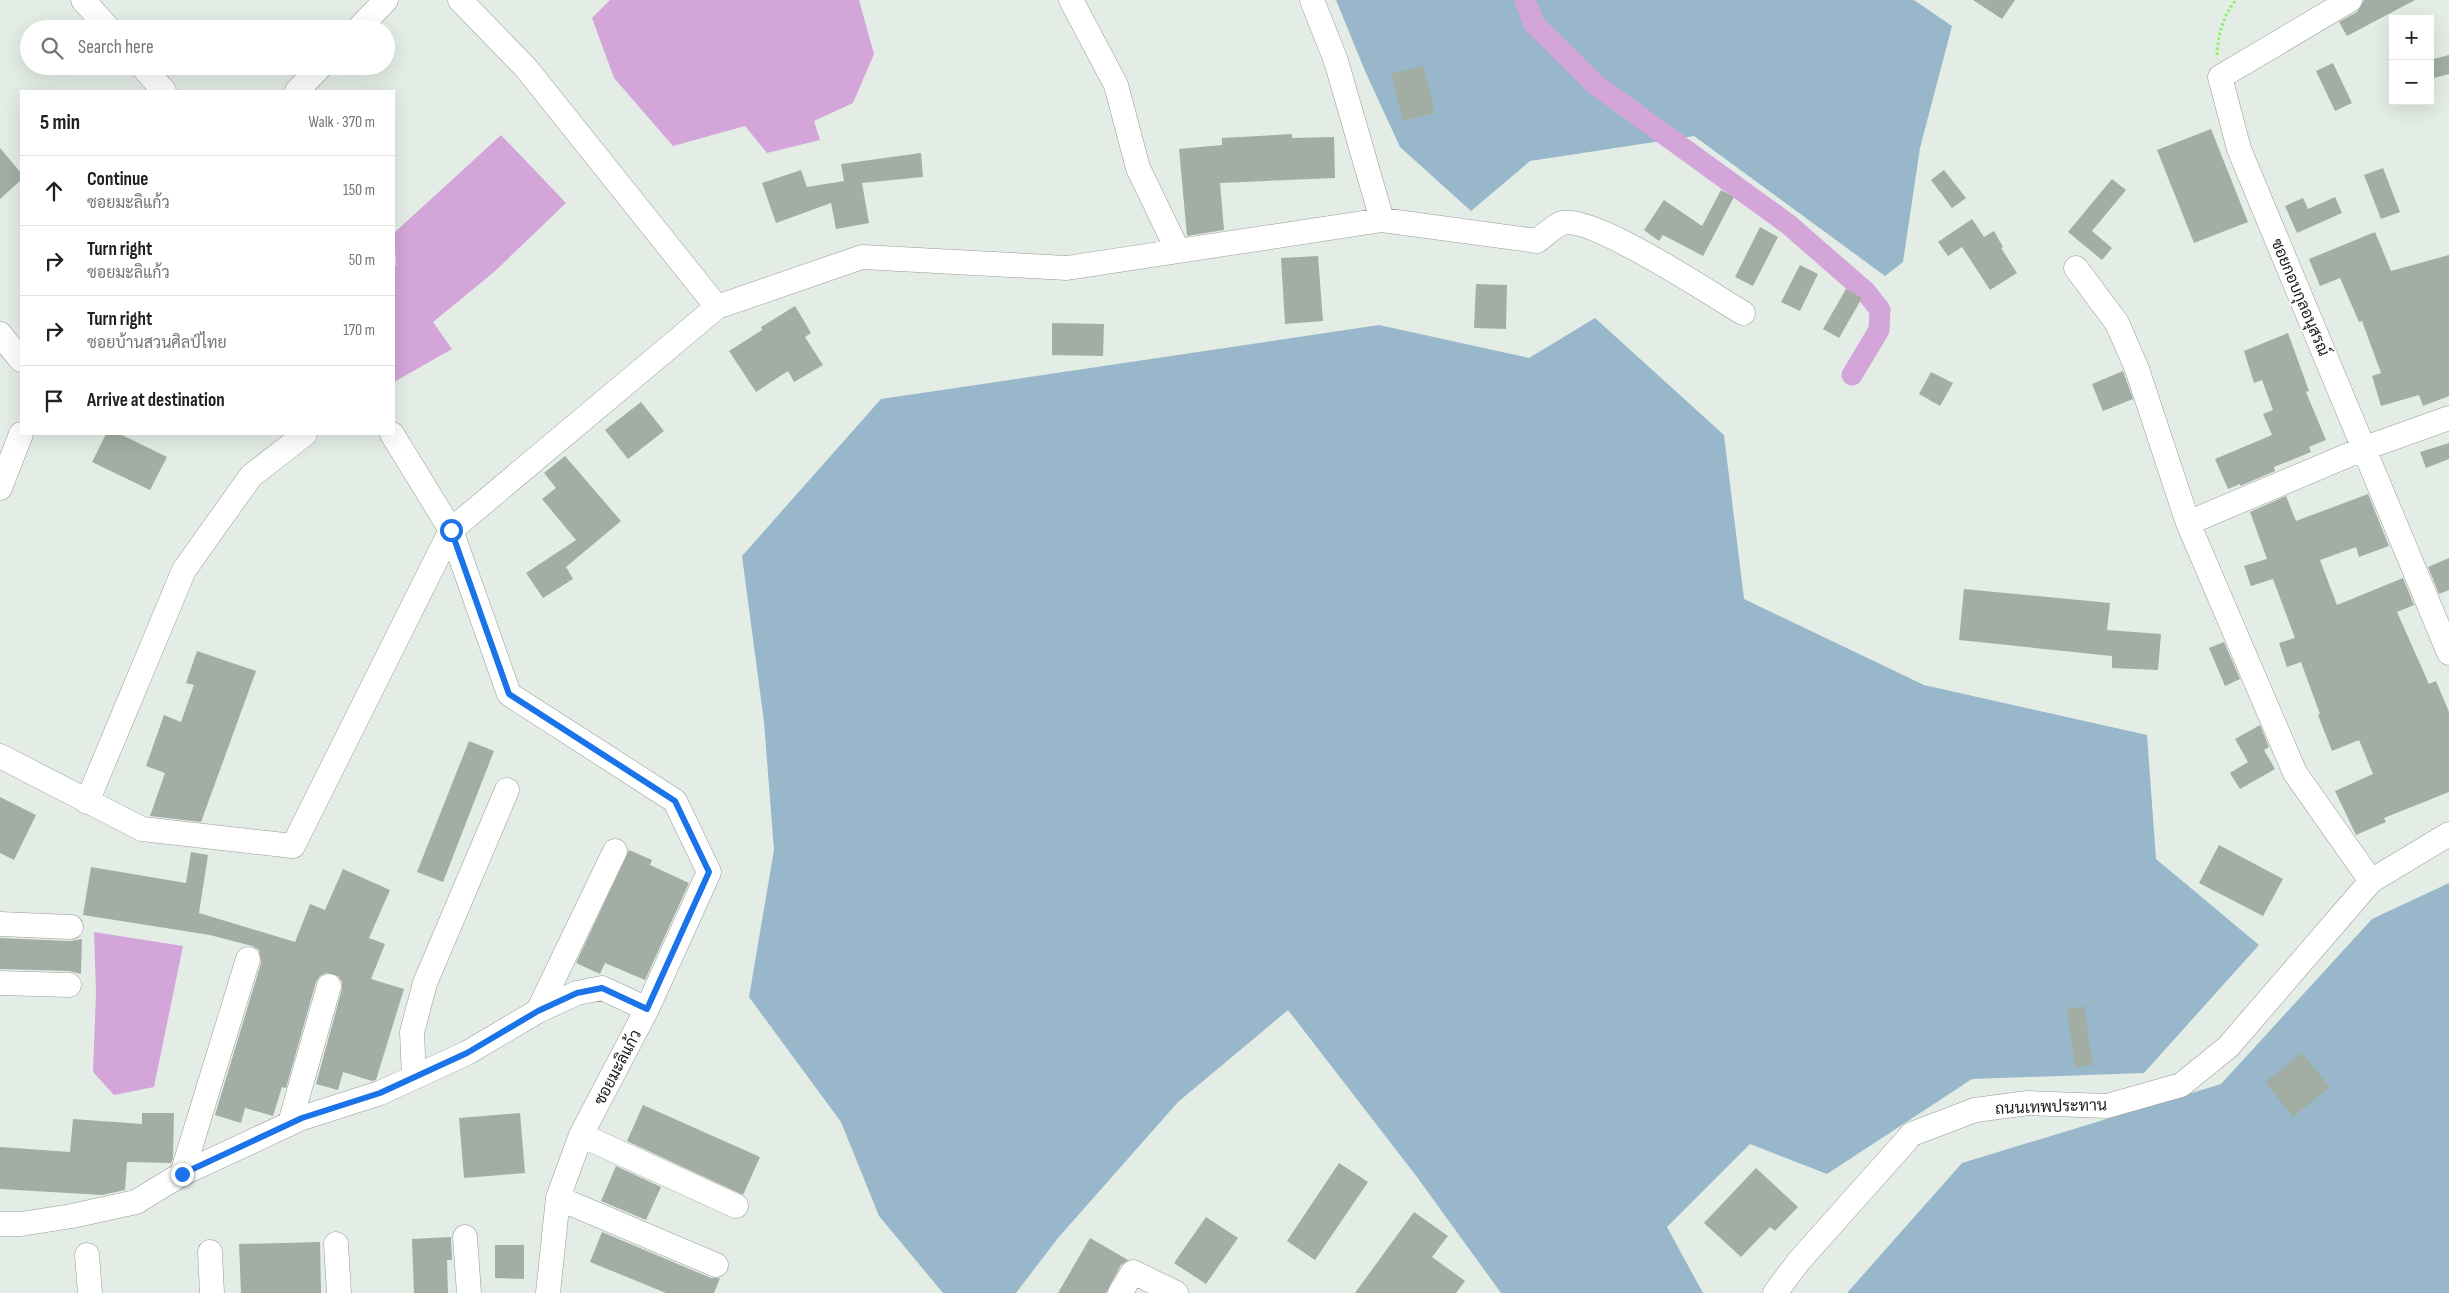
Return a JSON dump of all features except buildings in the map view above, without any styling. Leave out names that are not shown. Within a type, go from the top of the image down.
[{"type":"street","points":[[83,0],[101,20]]},
{"type":"street","points":[[367,20],[386,0]]},
{"type":"street","points":[[460,0],[526,68],[717,307]]},
{"type":"street","points":[[1072,0],[1116,85],[1138,168],[1178,251]]},
{"type":"street","points":[[1312,0],[1336,61],[1382,220]]},
{"type":"street","points":[[2220,77],[2350,0]]},
{"type":"street","points":[[150,75],[163,90]]},
{"type":"street","points":[[298,90],[312,75]]},
{"type":"street","name":"ซอยกอบกุลอนุสรณ์","points":[[2220,77],[2239,150],[2449,653]]},
{"type":"street","points":[[0,756],[142,829],[293,846],[451,530],[717,307],[862,257],[1067,268],[1382,220],[1537,241],[1562,223],[1585,225],[1630,246],[1743,313]]},
{"type":"street","points":[[2076,268],[2117,323],[2137,369],[2188,522],[2295,773],[2371,881]]},
{"type":"street","points":[[0,334],[20,359]]},
{"type":"street","points":[[2188,522],[2365,448],[2449,418]]},
{"type":"street","points":[[0,488],[21,435]]},
{"type":"street","points":[[87,802],[184,570],[251,476],[304,435]]},
{"type":"street","name":"ซอยมะลิแก้ว","points":[[393,435],[451,530],[509,694],[675,801],[709,872],[647,1009],[581,1135],[558,1198],[548,1293]]},
{"type":"street","points":[[414,1078],[412,1032],[422,991],[507,790]]},
{"type":"street","name":"ถนนเทพประทาน","points":[[1776,1293],[1800,1261],[1912,1134],[1975,1110],[2028,1104],[2107,1106],[2181,1085],[2228,1047],[2371,881],[2449,834]]},
{"type":"street","points":[[538,1011],[615,850]]},
{"type":"street","points":[[0,924],[71,927]]},
{"type":"street","points":[[182,1174],[248,959]]},
{"type":"street","points":[[0,983],[69,985]]},
{"type":"street","points":[[290,1123],[329,986]]},
{"type":"street","points":[[0,1224],[21,1224],[72,1216],[136,1202],[182,1174],[290,1123],[380,1093],[467,1053],[538,1011],[577,993],[602,988],[647,1009]]},
{"type":"street","points":[[581,1135],[736,1206]]},
{"type":"street","points":[[558,1198],[716,1265]]},
{"type":"street","points":[[465,1236],[469,1293]]},
{"type":"street","points":[[336,1244],[339,1293]]},
{"type":"street","points":[[210,1252],[212,1293]]},
{"type":"street","points":[[87,1255],[90,1293]]},
{"type":"street","points":[[1120,1293],[1133,1272],[1176,1293]]},
{"type":"path","points":[[2220,77],[2216,65],[2218,36],[2227,11],[2236,0]]},
{"type":"shaded area","points":[[610,0],[859,0],[874,54],[853,103],[814,121],[820,140],[767,153],[745,126],[673,146],[614,78],[592,18]]},
{"type":"shaded area","points":[[1336,0],[1914,0],[1952,26],[1920,148],[1903,262],[1885,276],[1694,136],[1530,161],[1471,211],[1400,147],[1365,71]]},
{"type":"shaded area","points":[[501,135],[566,203],[494,272],[433,322],[452,349],[395,381],[395,232]]},
{"type":"shaded area","points":[[1595,318],[1724,435],[1744,599],[1924,685],[2147,735],[2156,859],[2259,945],[2144,1073],[1972,1079],[1827,1174],[1750,1144],[1667,1227],[1703,1293],[1501,1293],[1417,1177],[1288,1010],[1178,1102],[1058,1238],[1016,1293],[943,1293],[879,1216],[841,1122],[749,997],[774,850],[764,722],[742,556],[881,399],[1379,325],[1529,358]]},
{"type":"shaded area","points":[[2449,883],[2449,1293],[1847,1293],[1962,1163],[2221,1084],[2372,919]]},
{"type":"shaded area","points":[[94,932],[183,946],[154,1087],[114,1095],[93,1072],[96,992]]},
{"type":"waterway","points":[[1525,0],[1534,24],[1596,85],[1788,224],[1866,292],[1880,310],[1879,330],[1852,375]]},
{"type":"route","points":[[182,1174],[302,1118],[380,1093],[467,1053],[538,1011],[577,993],[602,988],[647,1009],[709,872],[675,801],[509,694],[451,530]]}]
